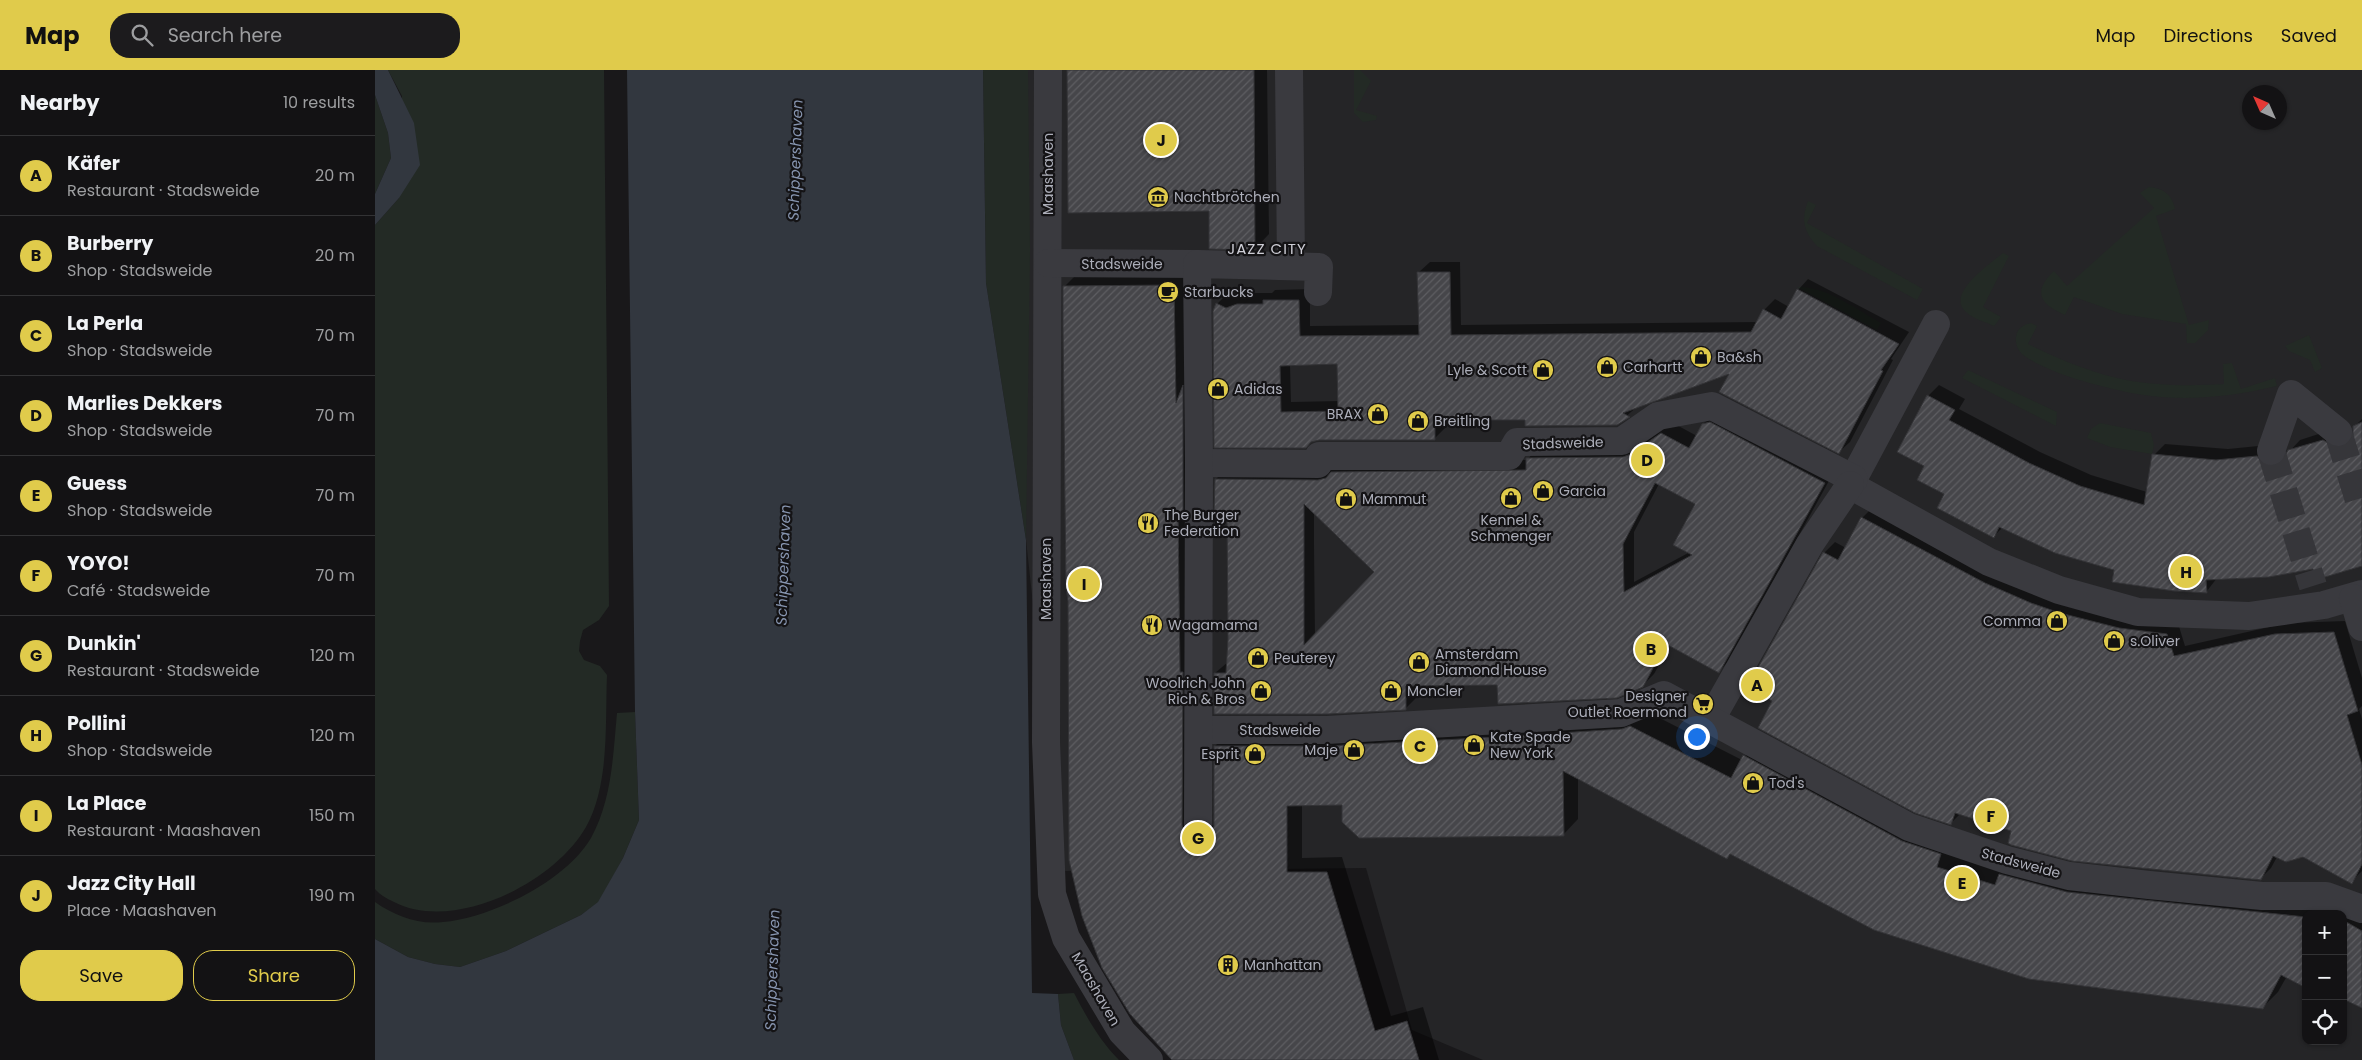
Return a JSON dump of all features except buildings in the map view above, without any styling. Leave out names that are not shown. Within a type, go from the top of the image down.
[{"type":"street","name":"Maashaven","points":[[1048,70],[1046,742],[1052,894],[1066,938],[1122,1032],[1149,1060]]},
{"type":"street","points":[[1289,70],[1291,265]]},
{"type":"street","name":"Stadsweide","points":[[1048,263],[1291,265],[1319,267],[1319,292]]},
{"type":"street","points":[[1197,264],[1200,730],[1198,825]]},
{"type":"street","points":[[1711,719],[1810,544],[1852,482],[1937,324]]},
{"type":"street","points":[[2271,451],[2291,394],[2338,432]]},
{"type":"street","name":"Stadsweide","points":[[1199,463],[1318,464],[1319,456],[1509,456],[1517,442],[1622,441],[1658,416],[1712,406],[1852,482],[1989,562],[2059,590],[2139,612],[2249,616],[2319,596],[2358,596],[2362,627]]},
{"type":"street","name":"Stadsweide","points":[[1200,730],[1327,730],[1621,713],[1664,695],[1909,827],[2007,860],[2069,876],[2262,896],[2325,896],[2361,907]]},
{"type":"shaded area","points":[[388,70],[604,70],[609,606],[599,620],[583,630],[579,651],[584,660],[600,666],[607,675],[603,772],[594,810],[586,827],[571,848],[551,867],[527,884],[501,897],[473,907],[445,911],[418,910],[394,902],[381,895],[375,889],[375,225],[399,198],[402,96]]},
{"type":"shaded area","points":[[983,70],[1028,70],[1030,250],[1026,540],[986,283]]},
{"type":"shaded area","name":"Designer Outlet Roermond","points":[[1023,70],[2362,70],[2362,1060],[1483,1060],[1412,1030],[1366,868],[1062,871],[1026,540]]},
{"type":"shaded area","points":[[1354,70],[1360,70],[1371,81],[1356,110],[1377,116],[1376,120],[1363,122],[1354,113]]},
{"type":"shaded area","points":[[375,95],[388,133],[391,158],[375,194]]},
{"type":"shaded area","points":[[2149,187],[2166,193],[2174,204],[2175,209],[2156,216],[2189,325],[2209,320],[2208,330],[2195,343],[2187,343],[2186,324],[2122,314],[2074,297],[2065,315],[2056,311],[2042,297],[2043,285],[2054,271],[2067,286],[2154,208],[2140,193]]},
{"type":"shaded area","points":[[1808,201],[1816,205],[1807,223],[1923,289],[1917,300],[1817,246],[1806,230],[1805,225],[1804,214]]},
{"type":"shaded area","points":[[2003,253],[2009,256],[1983,307],[2001,317],[1994,326],[1966,312],[1961,305],[1961,297],[1965,288],[1972,280]]},
{"type":"shaded area","points":[[1797,287],[1819,290],[1830,294],[1881,323],[1877,330]]},
{"type":"shaded area","points":[[2031,323],[2037,326],[2028,344],[2075,365],[2108,376],[2142,383],[2167,385],[2224,384],[2223,364],[2232,363],[2241,389],[2275,378],[2277,386],[2242,393],[2190,398],[2137,394],[2110,388],[2050,370],[2021,353],[2016,343],[2018,331],[2021,327]]},
{"type":"shaded area","points":[[2309,335],[2322,368],[2315,372],[2310,360],[2289,351],[2285,346]]},
{"type":"shaded area","points":[[1968,370],[2057,412],[2056,426],[1962,378]]},
{"type":"shaded area","points":[[2100,423],[2151,433],[2154,445],[2152,454],[2110,447],[2087,438],[2091,429]]},
{"type":"shaded area","points":[[635,712],[639,820],[623,858],[599,902],[581,915],[506,951],[460,967],[435,964],[408,957],[375,939],[375,902],[399,915],[416,921],[434,923],[462,919],[483,913],[526,895],[564,869],[591,838],[598,823],[607,793],[613,761],[617,713]]},
{"type":"shaded area","points":[[1074,993],[1094,1029],[1119,1060],[1074,1060],[1061,1025],[1058,994]]},
{"type":"water","points":[[375,70],[388,70],[414,123],[420,165],[399,198],[375,225],[375,194],[391,158],[388,133],[375,95]]},
{"type":"water","name":"Schippershaven","points":[[627,70],[983,70],[986,283],[1026,540],[1032,993],[1058,994],[1061,1025],[1074,1060],[375,1060],[375,939],[408,957],[435,964],[460,967],[506,951],[581,915],[598,902],[623,858],[639,820],[635,712]]},
{"type":"tunnel","points":[[2338,432],[2362,510]]},
{"type":"tunnel","points":[[2271,451],[2313,586]]},
{"type":"place","name":"Jazz City Hall","points":[[1161,140]]},
{"type":"place","name":"Nachtbrötchen","points":[[1158,197]]},
{"type":"place","name":"Starbucks","points":[[1168,292]]},
{"type":"place","name":"Ba&sh","points":[[1701,357]]},
{"type":"place","name":"Carhartt","points":[[1607,367]]},
{"type":"place","name":"Lyle & Scott","points":[[1543,370]]},
{"type":"place","name":"Adidas","points":[[1218,389]]},
{"type":"place","name":"BRAX","points":[[1378,414]]},
{"type":"place","name":"Breitling","points":[[1418,421]]},
{"type":"place","name":"Marlies Dekkers","points":[[1647,460]]},
{"type":"place","name":"Garcia","points":[[1543,491]]},
{"type":"place","name":"Kennel & Schmenger","points":[[1511,498]]},
{"type":"place","name":"Mammut","points":[[1346,499]]},
{"type":"place","name":"The Burger Federation","points":[[1148,523]]},
{"type":"place","name":"Pollini","points":[[2186,572]]},
{"type":"place","name":"La Place","points":[[1084,584]]},
{"type":"place","name":"Comma","points":[[2057,621]]},
{"type":"place","name":"Wagamama","points":[[1152,625]]},
{"type":"place","name":"s.Oliver","points":[[2114,641]]},
{"type":"place","name":"Burberry","points":[[1651,649]]},
{"type":"place","name":"Peuterey","points":[[1258,658]]},
{"type":"place","name":"Amsterdam Diamond House","points":[[1419,662]]},
{"type":"place","name":"Käfer","points":[[1757,685]]},
{"type":"place","name":"Woolrich John Rich & Bros","points":[[1261,691]]},
{"type":"place","name":"Moncler","points":[[1391,691]]},
{"type":"place","name":"Designer Outlet Roermond","points":[[1703,704]]},
{"type":"place","name":"Kate Spade New York","points":[[1474,745]]},
{"type":"place","name":"La Perla","points":[[1420,746]]},
{"type":"place","name":"Maje","points":[[1354,750]]},
{"type":"place","name":"Esprit","points":[[1255,754]]},
{"type":"place","name":"Tod's","points":[[1753,783]]},
{"type":"place","name":"YOYO!","points":[[1991,816]]},
{"type":"place","name":"Dunkin'","points":[[1198,838]]},
{"type":"place","name":"Guess","points":[[1962,883]]},
{"type":"place","name":"Manhattan","points":[[1228,965]]},
{"type":"district","name":"JAZZ CITY","points":[[1267,248]]}]
